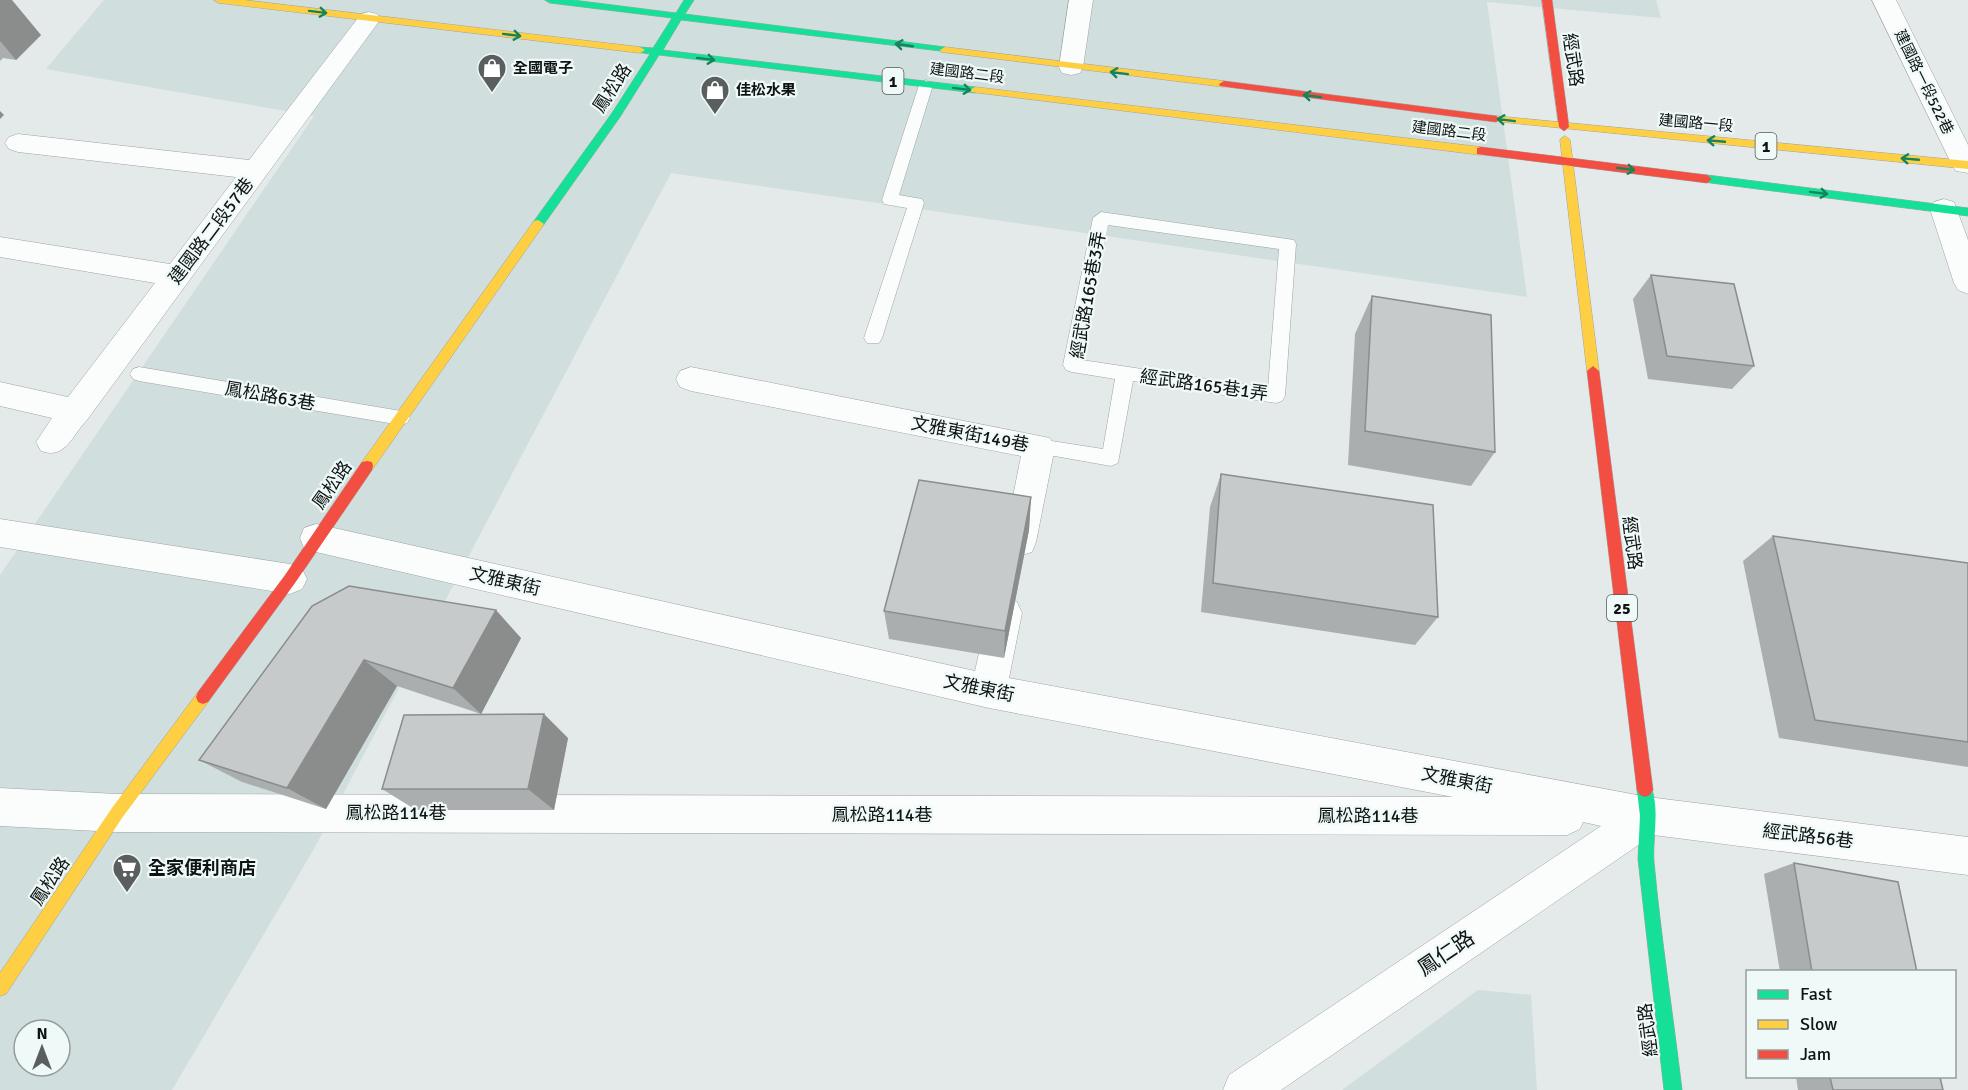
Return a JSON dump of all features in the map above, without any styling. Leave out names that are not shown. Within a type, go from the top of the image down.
[{"type":"main road","name":"建國路二段","points":[[219,0],[1568,161]]},
{"type":"main road","name":"建國路二段","points":[[550,0],[1564,127]]},
{"type":"main road","name":"鳳松路","points":[[0,988],[117,813],[290,579],[316,538],[616,115],[689,0]]},
{"type":"main road","name":"經武路","points":[[1547,0],[1648,816],[1646,859],[1673,1090]]},
{"type":"main road","name":"建國路一段","points":[[1564,127],[1966,165]]},
{"type":"main road","name":"1","points":[[1568,161],[1956,211]]},
{"type":"street","points":[[1071,67],[1081,0]]},
{"type":"street","name":"建國路一段522巷","points":[[1884,0],[1966,165]]},
{"type":"street","name":"建國路二段57巷","points":[[52,442],[369,19]]},
{"type":"street","points":[[18,143],[256,170]]},
{"type":"street","points":[[1956,211],[1968,283]]},
{"type":"street","points":[[0,247],[177,276]]},
{"type":"street","name":"文雅東街149巷","points":[[691,379],[1039,447],[989,691]]},
{"type":"street","points":[[0,394],[76,411]]},
{"type":"street","points":[[0,533],[290,579]]},
{"type":"street","name":"文雅東街","points":[[316,538],[989,691],[1648,816]]},
{"type":"street","name":"鳳松路114巷","points":[[0,807],[117,813],[1648,816]]},
{"type":"street","name":"經武路56巷","points":[[1648,816],[1968,856]]},
{"type":"street","name":"鳳仁路","points":[[1244,1090],[1648,816]]},
{"type":"lane","points":[[873,338],[916,203],[890,200],[926,85]]},
{"type":"lane","name":"經武路165巷3弄","points":[[1125,374],[1072,365],[1101,219],[1288,244]]},
{"type":"lane","name":"經武路165巷1弄","points":[[1125,374],[1276,396],[1288,244]]},
{"type":"lane","name":"鳳松路63巷","points":[[139,374],[401,418]]},
{"type":"lane","points":[[1039,447],[1112,458],[1125,374]]},
{"type":"shaded area","points":[[104,0],[1656,0],[1661,18],[1487,2],[1527,297],[671,173],[315,847],[172,1090],[0,1090],[0,575],[314,116],[46,69]]},
{"type":"shaded area","points":[[1478,990],[1531,995],[1537,1090],[1342,1090]]},
{"type":"building","points":[[1651,275],[1734,284],[1754,366],[1667,356]]},
{"type":"building","points":[[1372,296],[1491,315],[1495,452],[1365,431]]},
{"type":"building","points":[[1221,474],[1433,505],[1438,617],[1213,583]]},
{"type":"building","points":[[919,480],[1031,497],[1005,631],[884,611]]},
{"type":"building","points":[[1773,536],[1968,563],[1968,742],[1815,720]]},
{"type":"building","points":[[349,586],[496,610],[453,688],[364,660],[287,788],[199,760],[312,606]]},
{"type":"building","points":[[544,714],[528,789],[382,789],[404,715]]},
{"type":"building","points":[[1794,863],[1898,882],[1917,970],[1812,970]]},
{"type":"building","points":[[1830,1078],[1940,1078],[1943,1090],[1833,1090]]},
{"type":"traffic: fast","points":[[550,0],[945,50]]},
{"type":"traffic: fast","points":[[538,224],[616,115],[689,0]]},
{"type":"traffic: fast","points":[[640,50],[975,90]]},
{"type":"traffic: fast","points":[[1707,179],[1968,212]]},
{"type":"traffic: fast","points":[[1645,790],[1648,816],[1646,859],[1673,1090]]},
{"type":"traffic: slow","points":[[219,0],[640,50]]},
{"type":"traffic: slow","points":[[945,50],[1224,84]]},
{"type":"traffic: slow","points":[[975,90],[1481,151]]},
{"type":"traffic: slow","points":[[1496,119],[1968,165]]},
{"type":"traffic: slow","points":[[1565,140],[1593,371]]},
{"type":"traffic: slow","points":[[367,466],[538,224]]},
{"type":"traffic: slow","points":[[0,988],[117,813],[203,697]]},
{"type":"traffic: jam","points":[[1547,0],[1564,127]]},
{"type":"traffic: jam","points":[[1224,84],[1496,119]]},
{"type":"traffic: jam","points":[[1481,151],[1707,179]]},
{"type":"traffic: jam","points":[[1593,371],[1645,790]]},
{"type":"traffic: jam","points":[[203,697],[290,579],[367,466]]},
{"type":"place","name":"全國電子","points":[[492,94]]},
{"type":"place","name":"佳松水果","points":[[715,116]]},
{"type":"place","name":"全家便利商店","points":[[127,894]]}]
